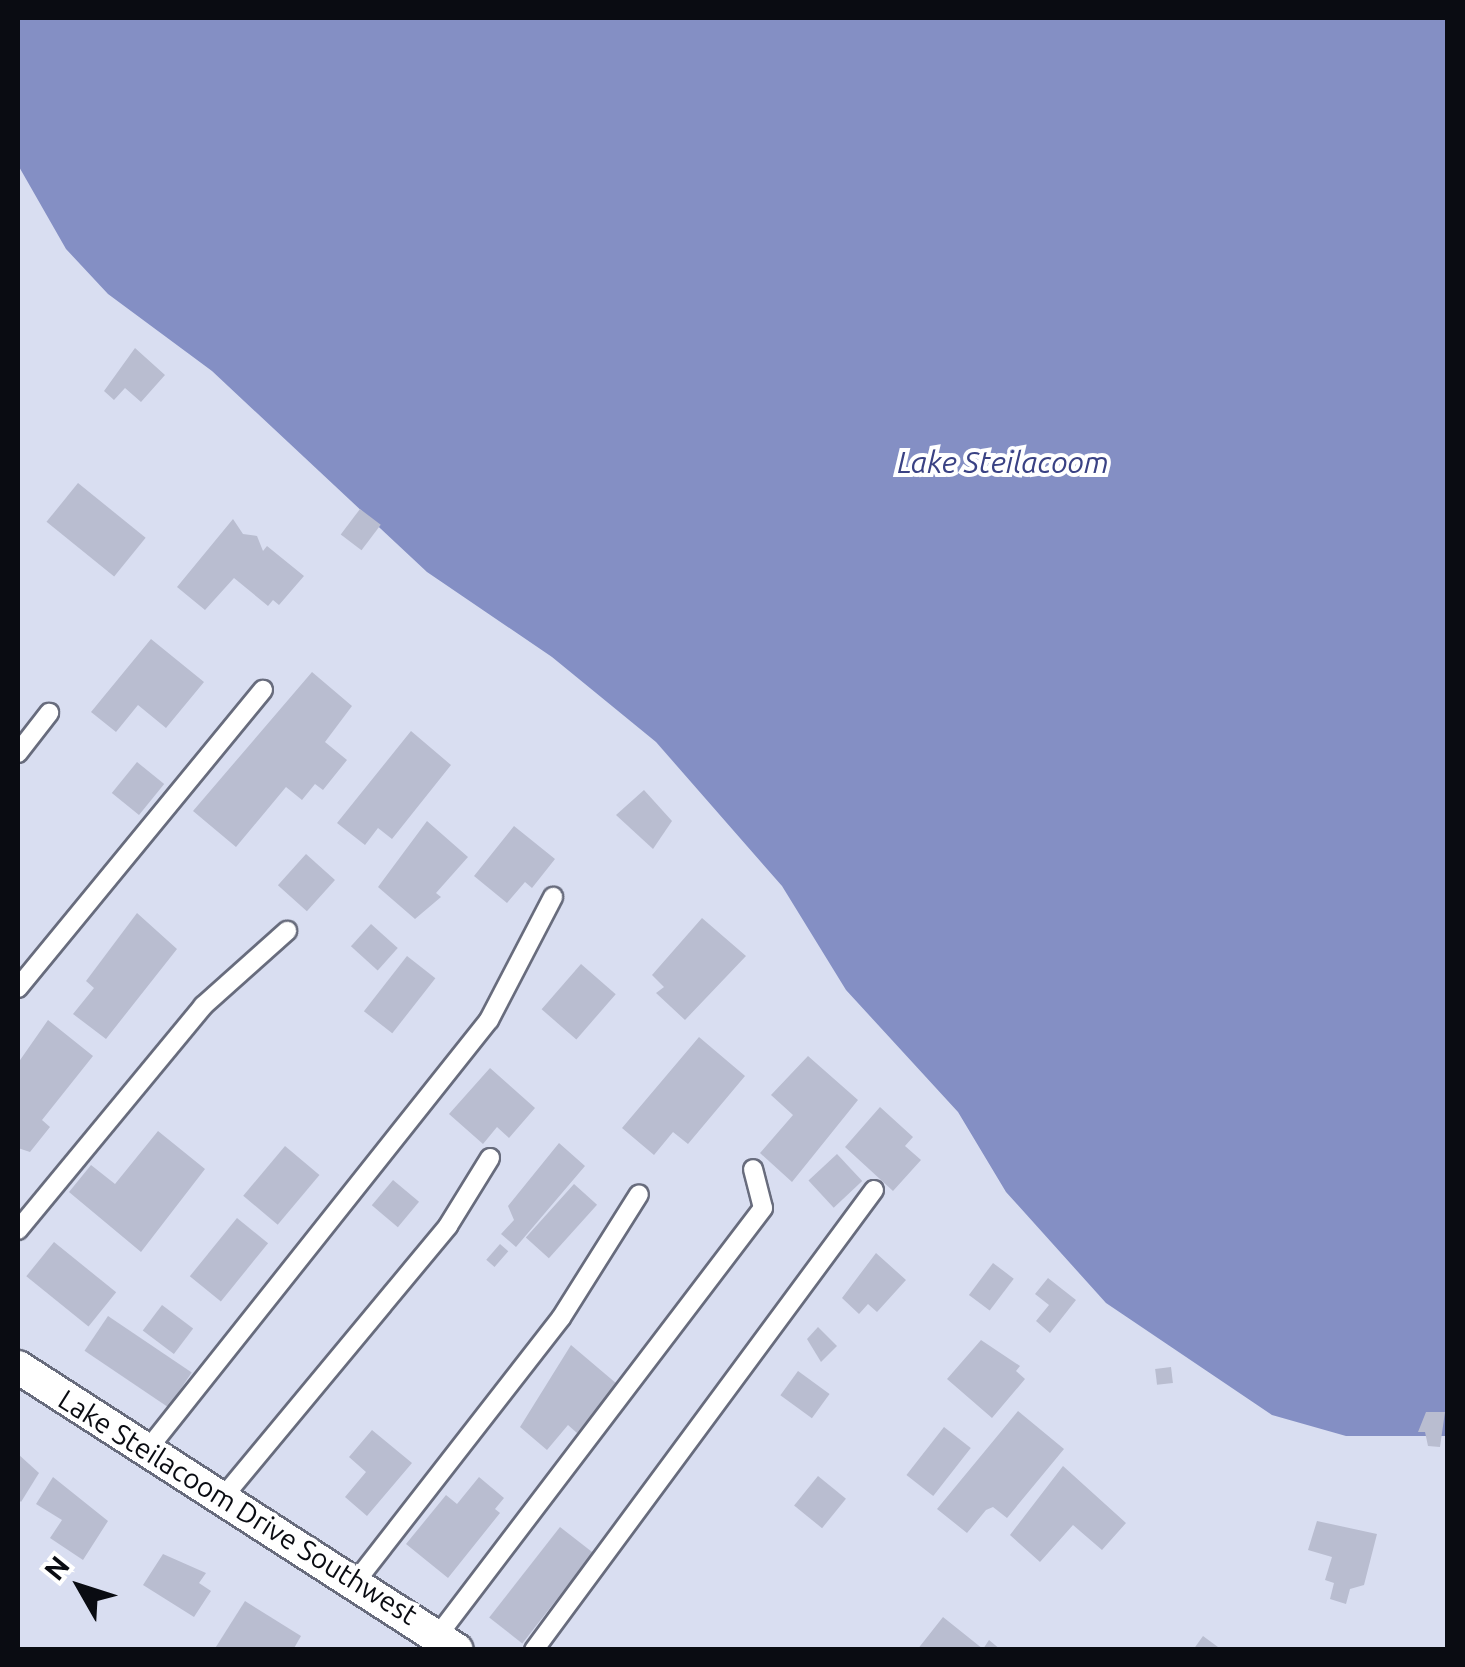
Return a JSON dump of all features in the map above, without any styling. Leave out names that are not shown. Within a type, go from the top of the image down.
[{"type":"street","name":"Lake Steilacoom Drive Southwest","points":[[18,1367],[357,1580],[448,1642]]},
{"type":"lane","points":[[18,988],[262,690]]},
{"type":"lane","points":[[18,753],[49,713]]},
{"type":"lane","points":[[148,1448],[490,1020],[553,897]]},
{"type":"lane","points":[[18,1230],[203,1006],[287,930]]},
{"type":"lane","points":[[224,1496],[448,1226],[490,1158]]},
{"type":"lane","points":[[448,1642],[763,1208],[752,1169]]},
{"type":"lane","points":[[534,1650],[874,1190]]},
{"type":"lane","points":[[357,1580],[561,1318],[639,1194]]},
{"type":"water","name":"Lake Steilacoom","points":[[18,18],[1447,18],[1447,1436],[1346,1436],[1272,1415],[1106,1303],[1006,1192],[958,1112],[846,990],[782,886],[656,742],[552,657],[427,572],[212,371],[108,294],[66,249],[18,165]]},
{"type":"building","points":[[135,348],[165,375],[141,402],[125,388],[114,400],[104,391]]},
{"type":"building","points":[[78,483],[146,538],[114,577],[47,522]]},
{"type":"building","points":[[360,509],[381,525],[362,550],[341,535]]},
{"type":"building","points":[[233,519],[243,534],[257,536],[263,551],[267,546],[304,576],[279,605],[273,600],[268,606],[234,578],[205,610],[177,587]]},
{"type":"building","points":[[151,639],[204,682],[166,728],[138,705],[116,732],[91,712]]},
{"type":"building","points":[[312,672],[352,706],[325,742],[347,760],[323,790],[315,784],[302,800],[286,787],[236,847],[193,811]]},
{"type":"building","points":[[411,731],[451,765],[392,839],[378,828],[365,845],[337,823]]},
{"type":"building","points":[[137,762],[164,784],[139,815],[112,793]]},
{"type":"building","points":[[644,790],[672,821],[653,849],[616,815]]},
{"type":"building","points":[[427,821],[468,857],[436,893],[441,897],[415,919],[378,887]]},
{"type":"building","points":[[514,826],[555,859],[532,888],[525,882],[507,903],[474,876]]},
{"type":"building","points":[[306,854],[335,880],[307,911],[278,885]]},
{"type":"building","points":[[137,913],[177,949],[106,1039],[73,1014],[94,988],[86,981]]},
{"type":"building","points":[[702,918],[746,956],[685,1020],[656,993],[664,987],[652,975]]},
{"type":"building","points":[[371,924],[398,948],[378,970],[351,946]]},
{"type":"building","points":[[407,956],[435,978],[392,1033],[364,1011]]},
{"type":"building","points":[[581,964],[616,994],[576,1039],[542,1009]]},
{"type":"building","points":[[48,1020],[93,1056],[42,1120],[50,1127],[30,1152],[18,1148],[18,1063]]},
{"type":"building","points":[[699,1037],[745,1076],[688,1144],[673,1132],[654,1155],[622,1128]]},
{"type":"building","points":[[808,1056],[858,1100],[792,1182],[760,1153],[793,1115],[771,1095]]},
{"type":"building","points":[[490,1068],[535,1108],[509,1138],[497,1127],[483,1144],[449,1114]]},
{"type":"building","points":[[880,1107],[913,1137],[905,1146],[921,1160],[893,1191],[845,1147]]},
{"type":"building","points":[[158,1131],[205,1169],[141,1252],[69,1192],[91,1165],[115,1184]]},
{"type":"building","points":[[559,1143],[585,1166],[516,1247],[501,1234],[514,1220],[508,1206]]},
{"type":"building","points":[[285,1146],[319,1175],[278,1225],[243,1196]]},
{"type":"building","points":[[837,1154],[862,1181],[834,1208],[808,1181]]},
{"type":"building","points":[[393,1180],[419,1202],[398,1227],[372,1205]]},
{"type":"building","points":[[574,1184],[597,1205],[549,1258],[526,1238]]},
{"type":"building","points":[[237,1218],[268,1243],[221,1301],[190,1276]]},
{"type":"building","points":[[54,1242],[116,1292],[88,1327],[26,1276]]},
{"type":"building","points":[[500,1244],[508,1251],[495,1267],[486,1260]]},
{"type":"building","points":[[876,1253],[906,1280],[877,1312],[868,1304],[859,1314],[842,1298]]},
{"type":"building","points":[[993,1263],[1014,1279],[990,1311],[969,1295]]},
{"type":"building","points":[[1048,1278],[1076,1300],[1050,1333],[1036,1321],[1049,1305],[1035,1294]]},
{"type":"building","points":[[162,1305],[193,1328],[174,1354],[143,1331]]},
{"type":"building","points":[[108,1316],[192,1372],[168,1407],[85,1351]]},
{"type":"building","points":[[818,1327],[837,1346],[821,1362],[807,1339]]},
{"type":"building","points":[[981,1340],[1020,1366],[1016,1371],[1025,1379],[992,1418],[947,1379]]},
{"type":"building","points":[[571,1345],[617,1384],[577,1433],[568,1425],[547,1450],[520,1427]]},
{"type":"building","points":[[1171,1367],[1173,1383],[1157,1385],[1155,1369]]},
{"type":"building","points":[[798,1371],[830,1394],[812,1418],[780,1395]]},
{"type":"building","points":[[1018,1411],[1064,1449],[1007,1518],[993,1507],[967,1533],[937,1509]]},
{"type":"building","points":[[1426,1412],[1445,1412],[1440,1447],[1428,1446],[1425,1432],[1418,1432]]},
{"type":"building","points":[[944,1427],[971,1448],[933,1496],[906,1475]]},
{"type":"building","points":[[372,1430],[412,1463],[367,1516],[345,1497],[366,1472],[349,1457]]},
{"type":"building","points":[[18,1454],[39,1473],[21,1502],[18,1499]]},
{"type":"building","points":[[1063,1466],[1126,1523],[1102,1550],[1073,1525],[1040,1562],[1010,1535]]},
{"type":"building","points":[[818,1476],[846,1499],[822,1528],[794,1506]]},
{"type":"building","points":[[53,1477],[108,1521],[83,1560],[50,1538],[62,1520],[36,1504]]},
{"type":"building","points":[[479,1477],[504,1498],[495,1509],[500,1513],[448,1578],[406,1544],[446,1495],[457,1504]]},
{"type":"building","points":[[1317,1521],[1377,1534],[1364,1585],[1350,1589],[1346,1604],[1330,1599],[1334,1583],[1325,1580],[1332,1557],[1308,1550]]},
{"type":"building","points":[[560,1527],[593,1553],[522,1643],[489,1618]]},
{"type":"building","points":[[163,1554],[206,1573],[199,1583],[211,1591],[194,1617],[143,1585]]},
{"type":"building","points":[[245,1601],[301,1636],[293,1650],[214,1650]]},
{"type":"building","points":[[943,1617],[983,1649],[989,1640],[1001,1650],[917,1650]]},
{"type":"building","points":[[1203,1636],[1222,1650],[1193,1650]]}]
